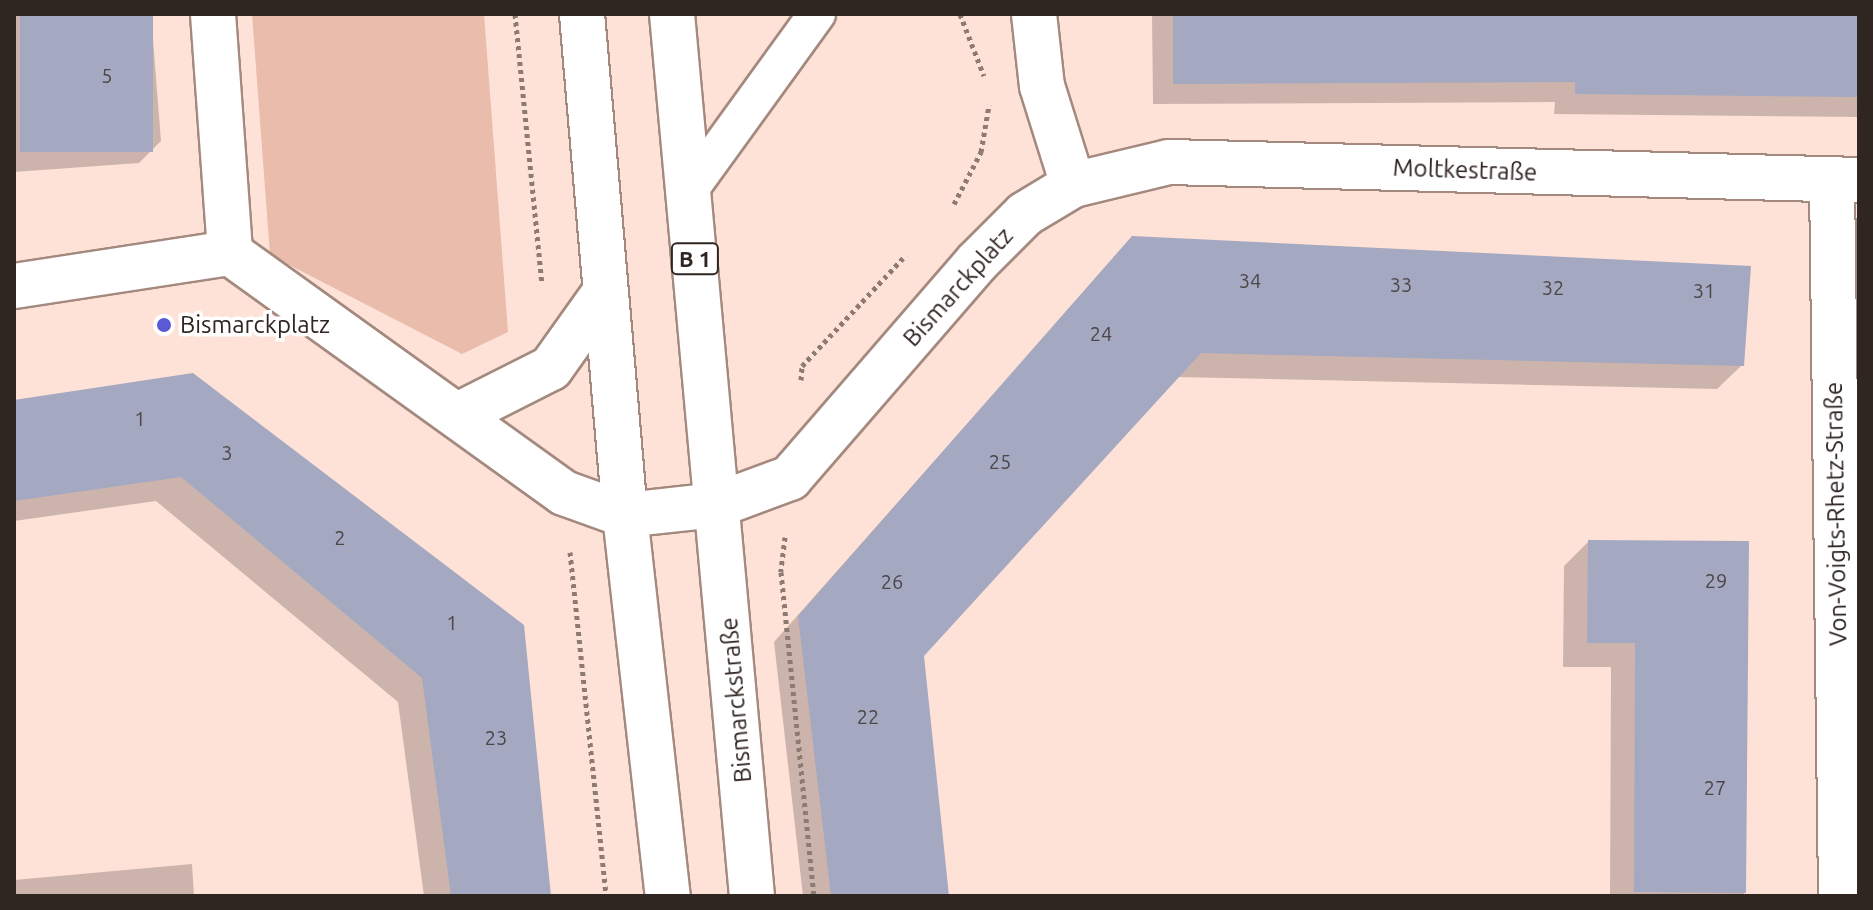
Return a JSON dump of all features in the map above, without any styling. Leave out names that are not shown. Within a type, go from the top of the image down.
[{"type":"street","points":[[14,286],[230,253],[213,14]]},
{"type":"street","points":[[582,14],[625,515],[668,896]]},
{"type":"street","name":"B 1","points":[[672,14],[717,505]]},
{"type":"street","points":[[1034,14],[1042,86],[1073,185]]},
{"type":"street","name":"Moltkestraße","points":[[1073,185],[1169,162],[1846,180]]},
{"type":"street","name":"Von-Voigts-Rhetz-Straße","points":[[1841,896],[1846,180]]},
{"type":"street","name":"Bismarckplatz","points":[[230,253],[564,493],[625,515],[717,505],[790,478],[976,263],[1025,214],[1073,185]]},
{"type":"street","points":[[458,415],[551,368],[605,292]]},
{"type":"street","name":"Bismarckstraße","points":[[717,505],[752,896]]},
{"type":"lane","points":[[688,192],[817,14]]},
{"type":"path","points":[[960,14],[986,81]]},
{"type":"path","points":[[944,214],[981,152],[991,94]]},
{"type":"path","points":[[802,366],[911,249]]},
{"type":"path","points":[[792,678],[814,896]]},
{"type":"path","points":[[585,693],[606,896]]},
{"type":"shaded area","points":[[252,14],[484,14],[508,332],[462,354],[270,255]]},
{"type":"building","points":[[20,14],[153,14],[153,152],[20,152]]},
{"type":"building","points":[[1173,14],[1859,14],[1859,97],[1575,94],[1575,82],[1173,84]]},
{"type":"building","points":[[1132,236],[1751,266],[1744,366],[1201,353],[924,656],[949,896],[831,896],[798,616]]},
{"type":"building","points":[[193,373],[524,625],[551,896],[451,896],[422,678],[181,477],[14,501],[14,400]]},
{"type":"building","points":[[1588,540],[1749,541],[1746,893],[1634,892],[1635,643],[1587,643]]},
{"type":"place","name":"Bismarckplatz","points":[[164,325]]}]
